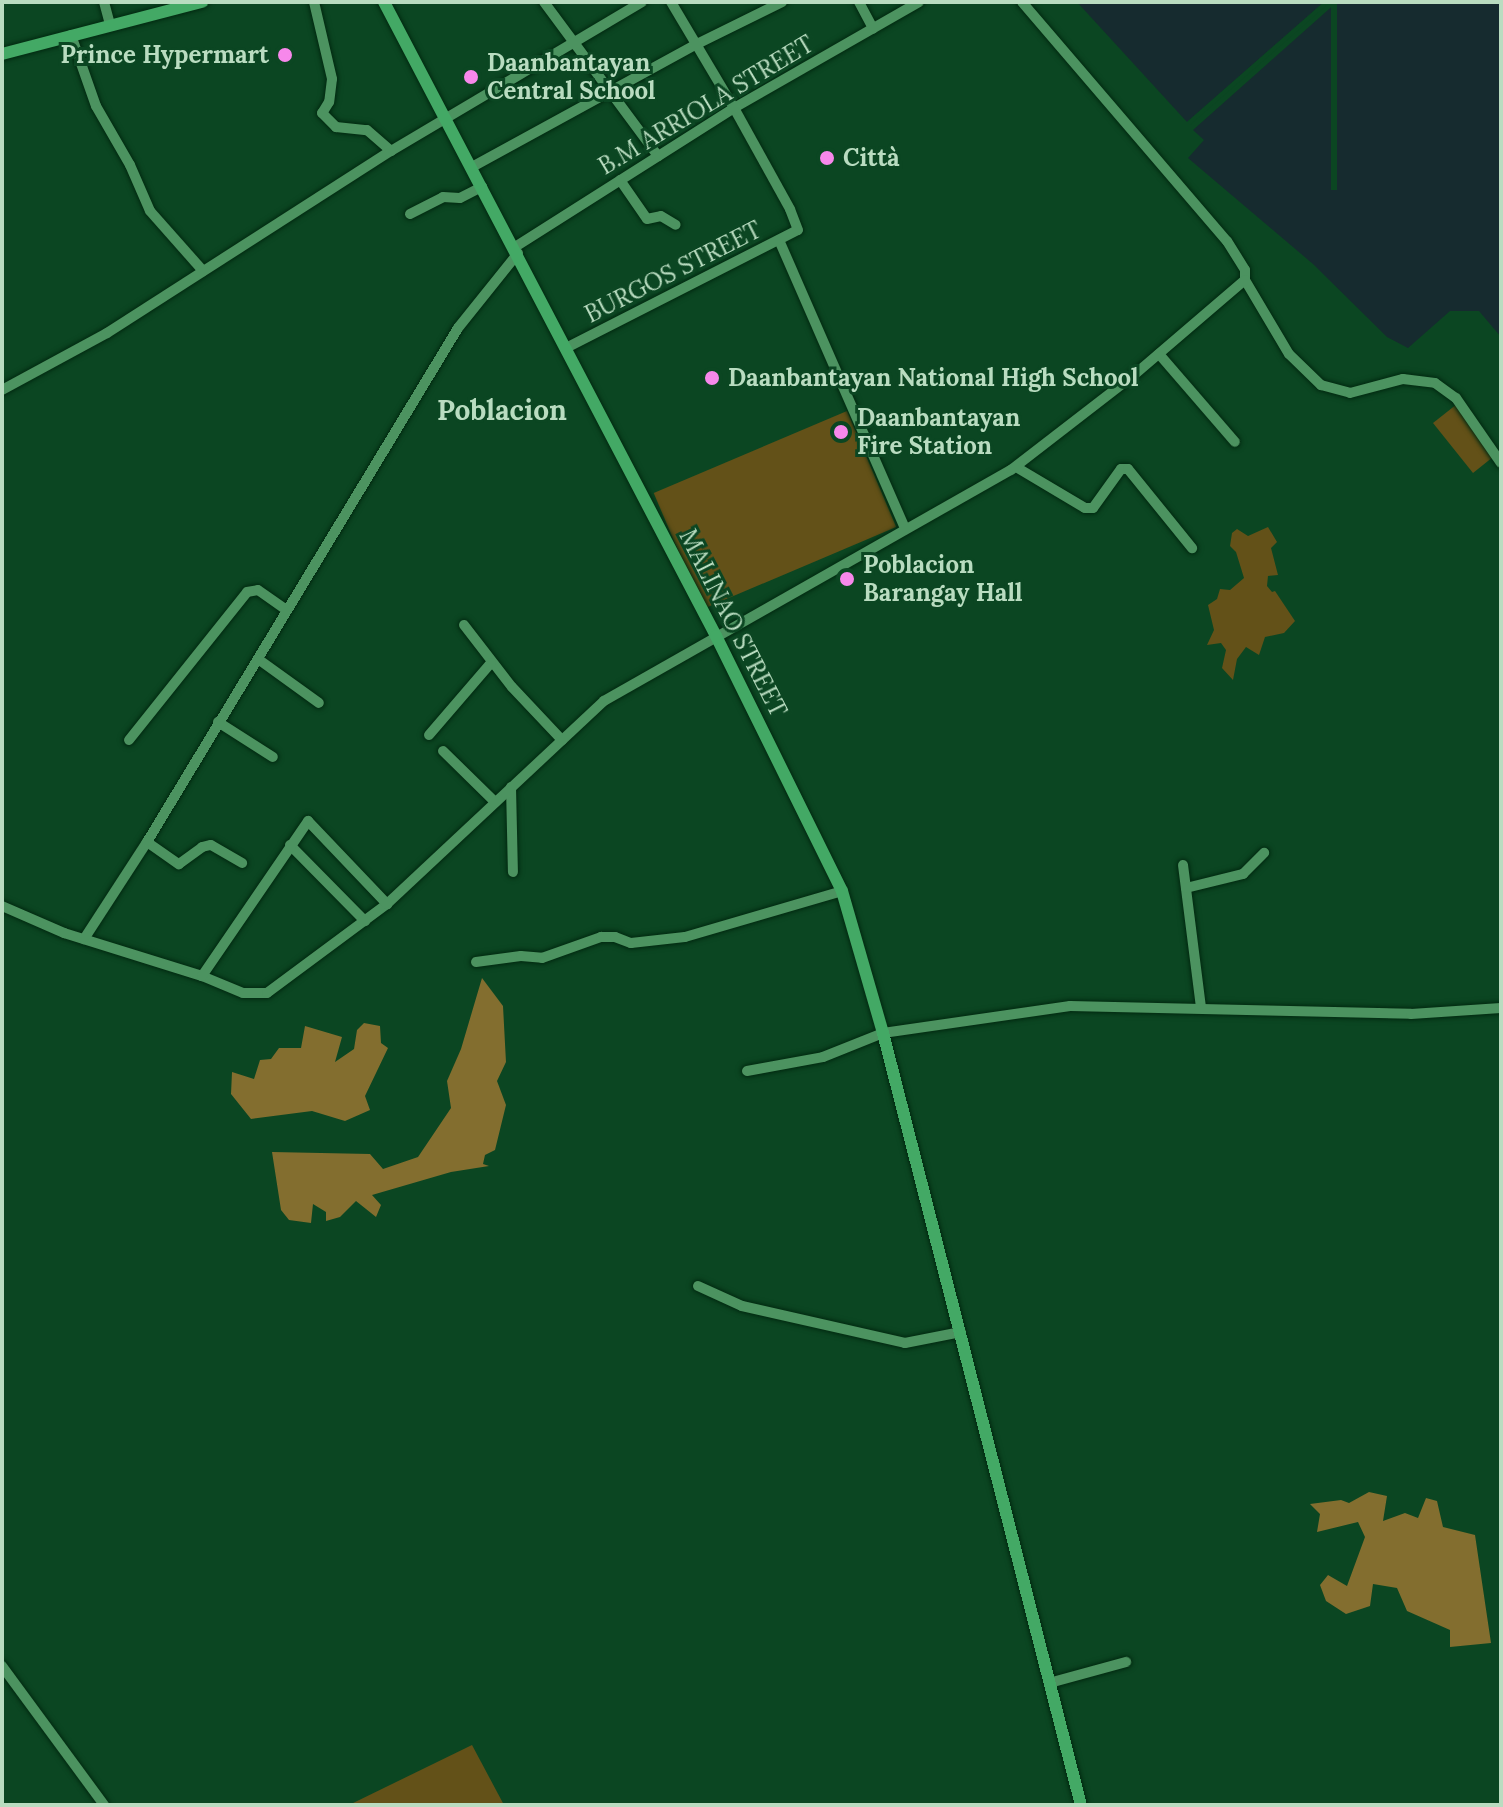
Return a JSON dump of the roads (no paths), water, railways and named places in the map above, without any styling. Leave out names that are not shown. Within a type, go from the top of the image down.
[{"type":"main road","points":[[2,54],[202,2]]},
{"type":"main road","name":"MALINAO STREET","points":[[384,2],[716,636],[842,891],[883,1033],[1081,1805]]},
{"type":"street","points":[[104,2],[110,24]]},
{"type":"street","points":[[314,2],[332,79],[329,102],[322,113],[336,127],[367,130],[391,151]]},
{"type":"street","points":[[544,2],[658,156]]},
{"type":"street","points":[[2,390],[94,341],[302,211],[391,151],[642,2]]},
{"type":"street","points":[[671,2],[734,108]]},
{"type":"street","points":[[472,167],[697,44],[782,2]]},
{"type":"street","points":[[859,2],[873,28]]},
{"type":"street","name":"B.M ARRIOLA STREET","points":[[84,939],[147,842],[458,328],[516,250],[734,108],[919,2]]},
{"type":"street","points":[[1022,2],[1227,241],[1245,270],[1245,280],[1298,366],[1321,385],[1350,393],[1403,379],[1435,383],[1463,406],[1501,463]]},
{"type":"street","points":[[71,35],[96,106],[130,165],[150,211],[203,271]]},
{"type":"street","name":"BURGOS STREET","points":[[566,348],[798,230],[790,209],[734,108]]},
{"type":"street","points":[[620,180],[647,219],[661,216],[676,225]]},
{"type":"street","points":[[410,214],[443,197],[460,198],[482,187]]},
{"type":"street","points":[[779,240],[905,528]]},
{"type":"street","points":[[2,906],[84,939],[202,976],[243,993],[260,995],[285,981],[387,904],[604,701],[1016,467],[1159,354],[1245,280]]},
{"type":"street","points":[[1159,354],[1235,442]]},
{"type":"street","points":[[1016,467],[1085,508],[1093,508],[1121,469],[1128,469],[1192,548]]},
{"type":"street","points":[[129,740],[247,592],[258,590],[287,610]]},
{"type":"street","points":[[464,625],[491,663],[562,740]]},
{"type":"street","points":[[258,659],[319,703]]},
{"type":"street","points":[[429,735],[491,663]]},
{"type":"street","points":[[218,722],[273,757]]},
{"type":"street","points":[[443,751],[495,802]]},
{"type":"street","points":[[511,787],[513,872]]},
{"type":"street","points":[[202,976],[308,821],[313,822],[387,904]]},
{"type":"street","points":[[147,842],[179,864],[202,847],[211,845],[242,863]]},
{"type":"street","points":[[290,845],[365,921]]},
{"type":"street","points":[[1186,888],[1243,874],[1264,853]]},
{"type":"street","points":[[1183,865],[1201,1008]]},
{"type":"street","points":[[476,962],[521,956],[542,958],[601,937],[615,937],[631,943],[685,937],[842,891]]},
{"type":"street","points":[[747,1071],[823,1057],[883,1033],[1070,1006],[1411,1014],[1501,1008]]},
{"type":"street","points":[[698,1286],[742,1306],[905,1343],[961,1332]]},
{"type":"street","points":[[1049,1683],[1126,1662]]},
{"type":"street","points":[[2,1666],[104,1805]]},
{"type":"water","points":[[1077,2],[1324,2],[1187,122]]},
{"type":"water","points":[[1337,2],[1501,2],[1501,337],[1479,311],[1450,311],[1408,348],[1387,337],[1313,264],[1188,158],[1204,140],[1193,130]]},
{"type":"place","name":"Prince Hypermart","points":[[285,55]]},
{"type":"place","name":"Daanbantayan Central School","points":[[471,77]]},
{"type":"place","name":"Città","points":[[827,158]]},
{"type":"place","name":"Daanbantayan National High School","points":[[712,378]]},
{"type":"place","name":"Daanbantayan Fire Station","points":[[841,432]]},
{"type":"place","name":"Poblacion Barangay Hall","points":[[847,579]]},
{"type":"district","name":"Poblacion","points":[[502,410]]}]
